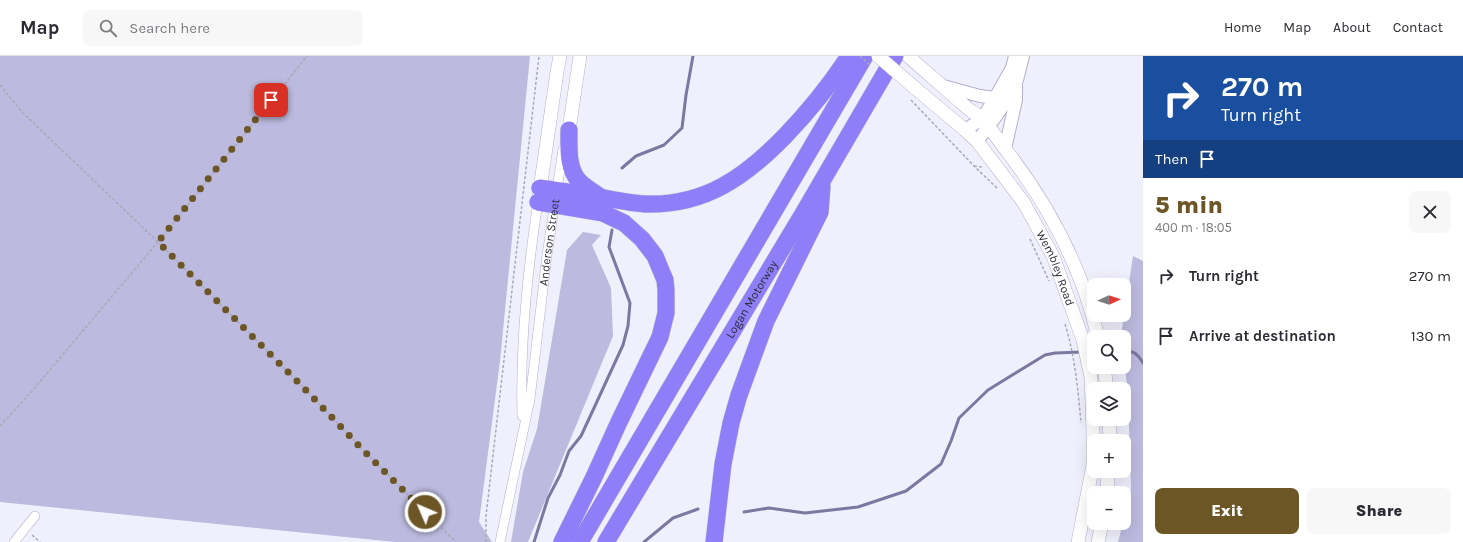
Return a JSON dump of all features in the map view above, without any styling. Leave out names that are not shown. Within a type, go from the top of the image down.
[{"type":"highway","points":[[548,196],[600,197],[645,204],[674,203],[706,195],[730,183],[751,168],[793,127],[825,90],[849,56]]},
{"type":"highway","name":"Logan Motorway","points":[[580,542],[865,56]]},
{"type":"highway","name":"Logan Motorway","points":[[606,542],[822,182],[895,56]]},
{"type":"highway","points":[[570,130],[570,150],[574,174],[586,187],[600,197]]},
{"type":"highway","points":[[714,542],[723,464],[738,395],[766,321],[820,212],[822,182]]},
{"type":"highway","points":[[548,196],[613,216],[634,230],[655,256],[665,280],[667,300],[666,313],[660,337],[562,542]]},
{"type":"main road","name":"Anderson Street","points":[[548,196],[551,112],[560,56]]},
{"type":"main road","name":"Anderson Street","points":[[570,130],[580,56]]},
{"type":"main road","name":"Wembley Road","points":[[878,56],[912,93],[965,130],[977,141],[1024,203],[1053,256],[1076,343],[1091,377],[1093,465],[1078,542]]},
{"type":"main road","name":"Wembley Road","points":[[908,56],[985,123],[1026,176],[1044,203],[1061,234],[1075,265],[1096,330]]},
{"type":"main road","points":[[1098,542],[1101,530]]},
{"type":"street","points":[[977,141],[995,98],[1012,68],[1015,56]]},
{"type":"street","points":[[965,130],[985,123],[1010,94],[1016,82],[1023,56]]},
{"type":"street","points":[[1005,149],[1016,100],[1016,82]]},
{"type":"street","points":[[943,86],[980,96],[995,98]]},
{"type":"street","name":"Anderson Street","points":[[522,430],[524,313],[528,267],[548,196],[564,144],[570,130]]},
{"type":"street","name":"Anderson Street","points":[[500,542],[522,430],[530,399],[548,196]]},
{"type":"street","points":[[14,542],[34,516]]},
{"type":"path","points":[[0,426],[32,391],[158,242],[307,56]]},
{"type":"path","points":[[486,542],[486,516],[539,56]]},
{"type":"path","points":[[0,85],[23,113],[158,242],[456,542]]},
{"type":"path","points":[[912,93],[975,167],[1002,192]]},
{"type":"path","points":[[1027,233],[1051,286]]},
{"type":"path","points":[[1064,321],[1076,343],[1076,377],[1081,425]]},
{"type":"shaded area","points":[[0,56],[530,56],[500,361],[479,522],[492,542],[395,542],[0,502]]},
{"type":"shaded area","points":[[583,232],[601,235],[592,245],[611,288],[613,336],[528,542],[511,542],[523,472],[537,429],[567,250]]},
{"type":"shaded area","points":[[1133,256],[1143,261],[1143,542],[1118,542],[1121,530],[1131,530],[1131,434],[1129,434],[1129,426],[1131,426],[1131,382],[1127,382],[1126,374],[1131,374],[1131,330],[1122,330],[1123,322],[1131,322],[1131,278],[1130,278]]},
{"type":"waterway","points":[[622,168],[636,156],[664,145],[682,128],[693,56]]},
{"type":"waterway","points":[[534,542],[548,498],[560,475],[569,451],[581,436],[623,345],[628,326],[630,303],[609,247],[612,230]]},
{"type":"waterway","points":[[744,512],[769,508],[805,513],[858,507],[906,491],[941,464],[959,418],[988,390],[1045,355],[1082,352]]},
{"type":"waterway","points":[[1131,352],[1139,357],[1143,363]]},
{"type":"waterway","points":[[644,542],[673,518],[698,509]]},
{"type":"route","points":[[271,100],[158,242],[425,512]]}]
